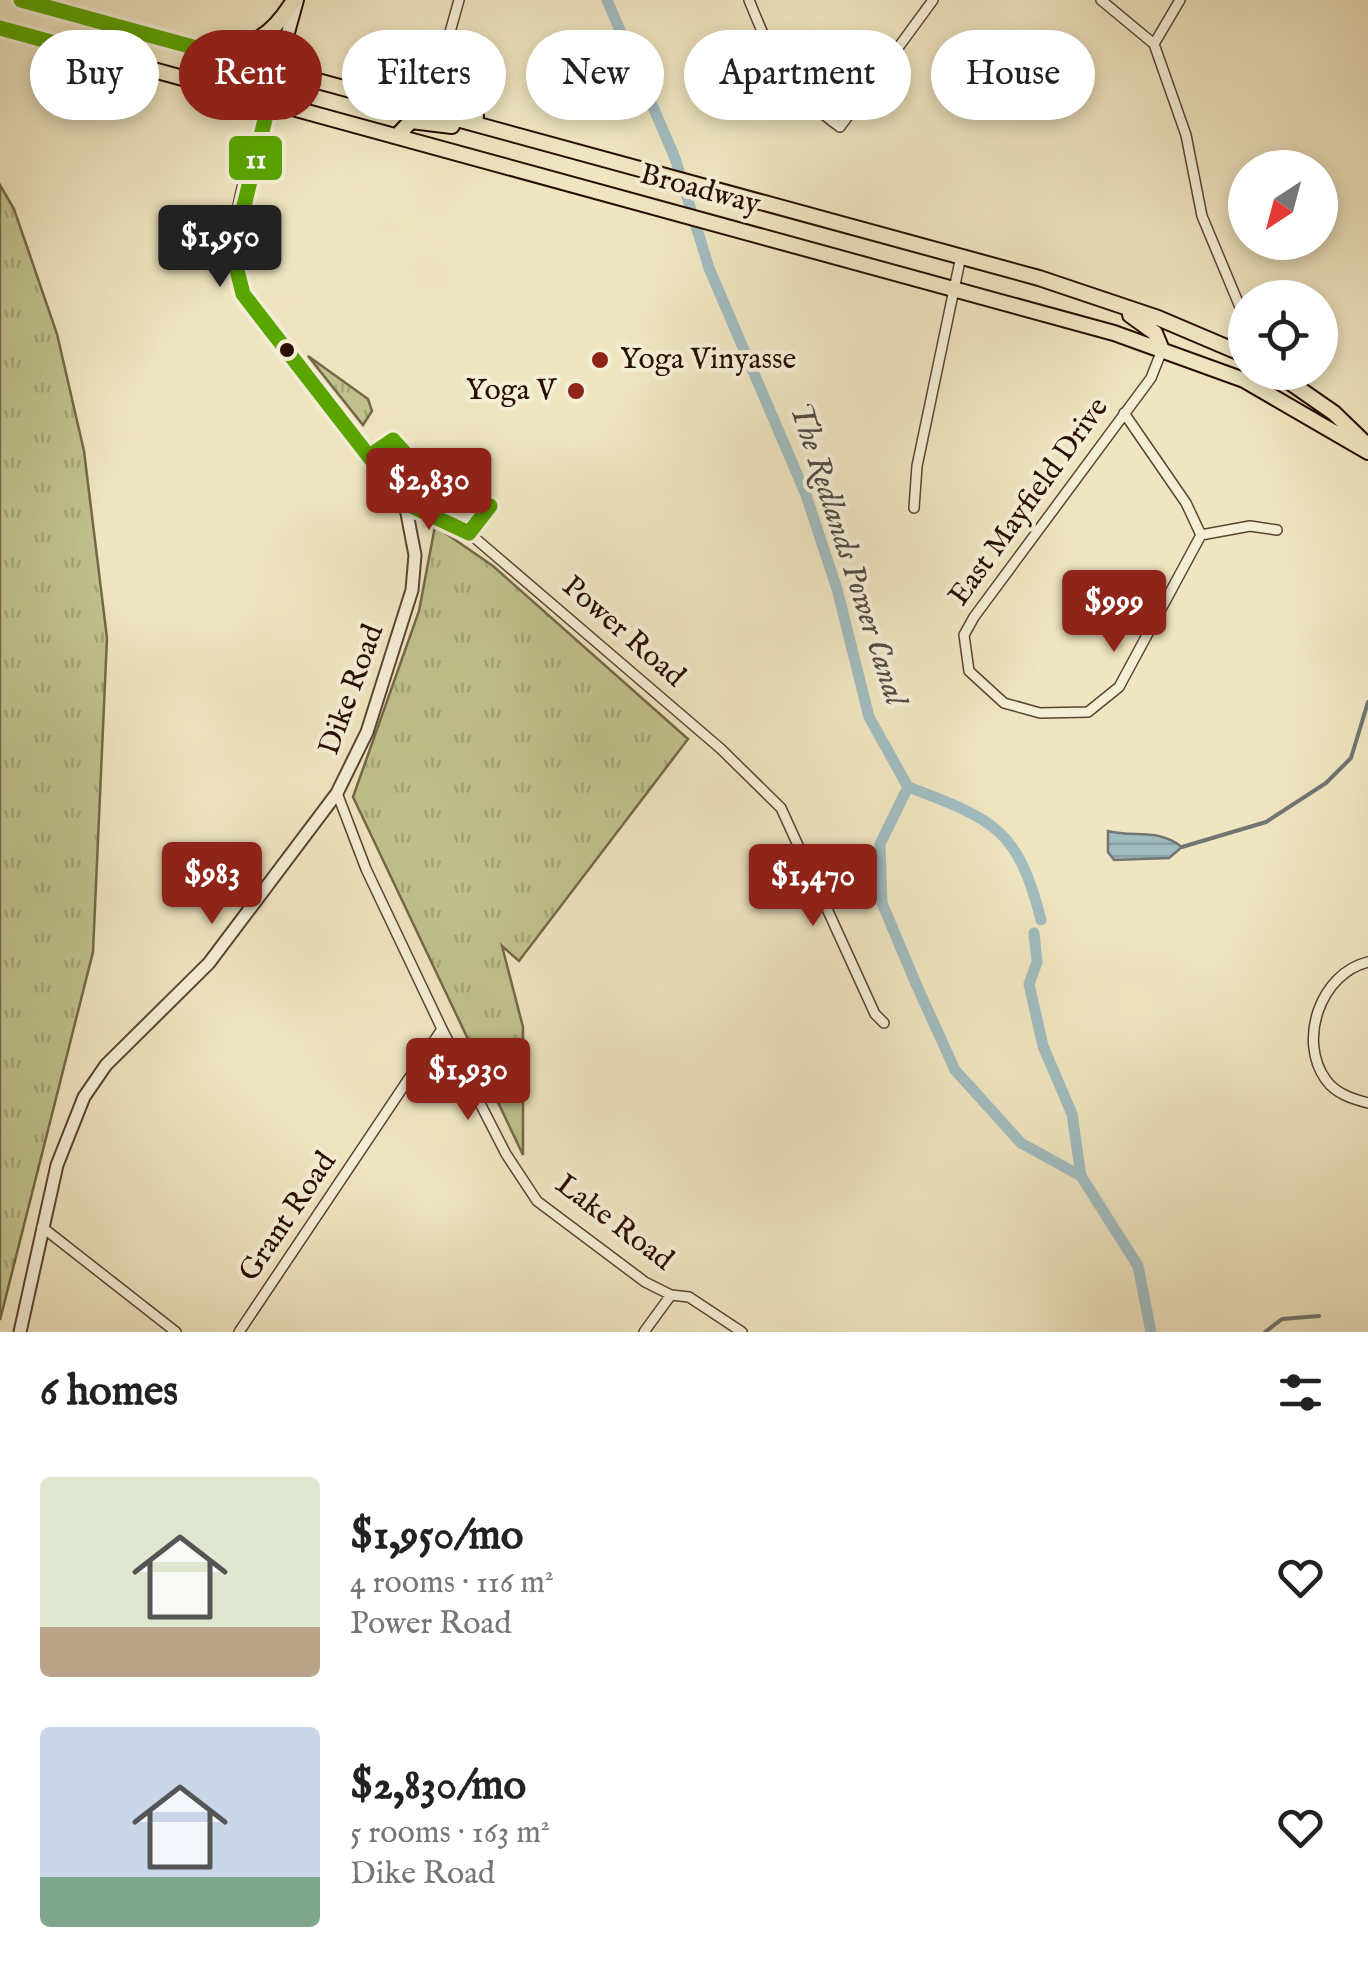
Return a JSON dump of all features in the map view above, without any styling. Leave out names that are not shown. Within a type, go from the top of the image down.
[{"type":"main road","name":"Broadway","points":[[21,0],[130,30]]},
{"type":"main road","points":[[159,37],[242,46],[269,34],[295,0]]},
{"type":"main road","points":[[288,30],[295,0]]},
{"type":"main road","name":"Broadway","points":[[0,28],[179,77]]},
{"type":"main road","name":"Broadway","points":[[322,116],[1162,350],[1244,380],[1368,449]]},
{"type":"main road","points":[[397,136],[406,124],[418,120],[542,142]]},
{"type":"main road","name":"Broadway","points":[[461,120],[1065,286],[1228,348]]},
{"type":"main road","points":[[489,120],[542,142]]},
{"type":"main road","points":[[1065,286],[1139,319],[1155,333],[1162,350]]},
{"type":"main road","name":"Broadway","points":[[1301,390],[1334,413],[1368,449]]},
{"type":"street","points":[[450,30],[459,0]]},
{"type":"street","points":[[749,0],[779,72],[814,108],[840,127],[933,0]]},
{"type":"street","points":[[1101,0],[1154,44],[1186,135],[1202,216],[1229,280]]},
{"type":"street","points":[[1154,44],[1180,0]]},
{"type":"street","name":"Power Road","points":[[265,120],[236,239],[239,283],[251,306],[405,503],[444,518],[482,544],[720,749],[781,808],[875,1014],[884,1023]]},
{"type":"street","points":[[914,508],[917,466],[961,256]]},
{"type":"street","name":"East Mayfield Drive","points":[[1162,350],[1151,378],[974,617],[964,636],[963,655],[968,671],[1004,703],[1040,713],[1072,716],[1105,702],[1119,687],[1201,534]]},
{"type":"street","points":[[1124,414],[1169,476],[1201,534],[1250,526],[1278,530]]},
{"type":"street","name":"Dike Road","points":[[20,1332],[42,1226],[66,1138],[94,1081],[209,963],[337,792],[367,732],[410,600],[416,555],[405,503]]},
{"type":"street","name":"Lake Road","points":[[337,792],[366,869],[442,1029],[506,1154],[537,1201],[644,1282],[671,1295],[690,1297],[742,1332]]},
{"type":"street","points":[[1368,962],[1344,971],[1327,990],[1317,1015],[1316,1031],[1324,1079],[1338,1092],[1368,1103]]},
{"type":"street","name":"Grant Road","points":[[239,1332],[442,1029]]},
{"type":"street","points":[[42,1226],[176,1332]]},
{"type":"street","points":[[644,1332],[671,1295]]},
{"type":"green space","points":[[0,185],[14,209],[57,334],[84,451],[107,638],[93,952],[0,1320]]},
{"type":"green space","points":[[308,356],[368,399],[372,411],[363,425]]},
{"type":"green space","points":[[435,526],[493,566],[688,739],[519,961],[502,946],[523,1027],[523,1155],[353,797],[419,611]]},
{"type":"water","points":[[1108,831],[1155,835],[1182,847],[1169,858],[1114,860],[1108,852]]},
{"type":"waterway","name":"The Redlands Power Canal","points":[[607,0],[675,158],[709,268],[806,495],[837,589],[869,717],[908,787],[981,819],[1011,846],[1032,889],[1041,920]]},
{"type":"waterway","points":[[1182,847],[1266,822],[1326,783],[1351,758],[1368,702]]},
{"type":"waterway","name":"The Redlands Power Canal","points":[[908,787],[880,844],[882,903],[916,984],[955,1070],[1021,1143],[1081,1176],[1138,1266],[1151,1332]]},
{"type":"waterway","name":"The Redlands Power Canal","points":[[1034,933],[1037,962],[1029,984],[1043,1046],[1072,1114],[1081,1176]]},
{"type":"waterway","points":[[1265,1332],[1282,1319],[1319,1316]]},
{"type":"transit line","name":"11","points":[[21,0],[277,70],[236,239],[235,262],[243,294],[405,503],[469,533],[490,506],[432,483],[393,440],[371,455]]},
{"type":"transit line","name":"11","points":[[0,28],[30,36]]},
{"type":"place","name":"Yoga Vinyasse","points":[[600,360]]},
{"type":"place","name":"Yoga V","points":[[576,391]]}]
